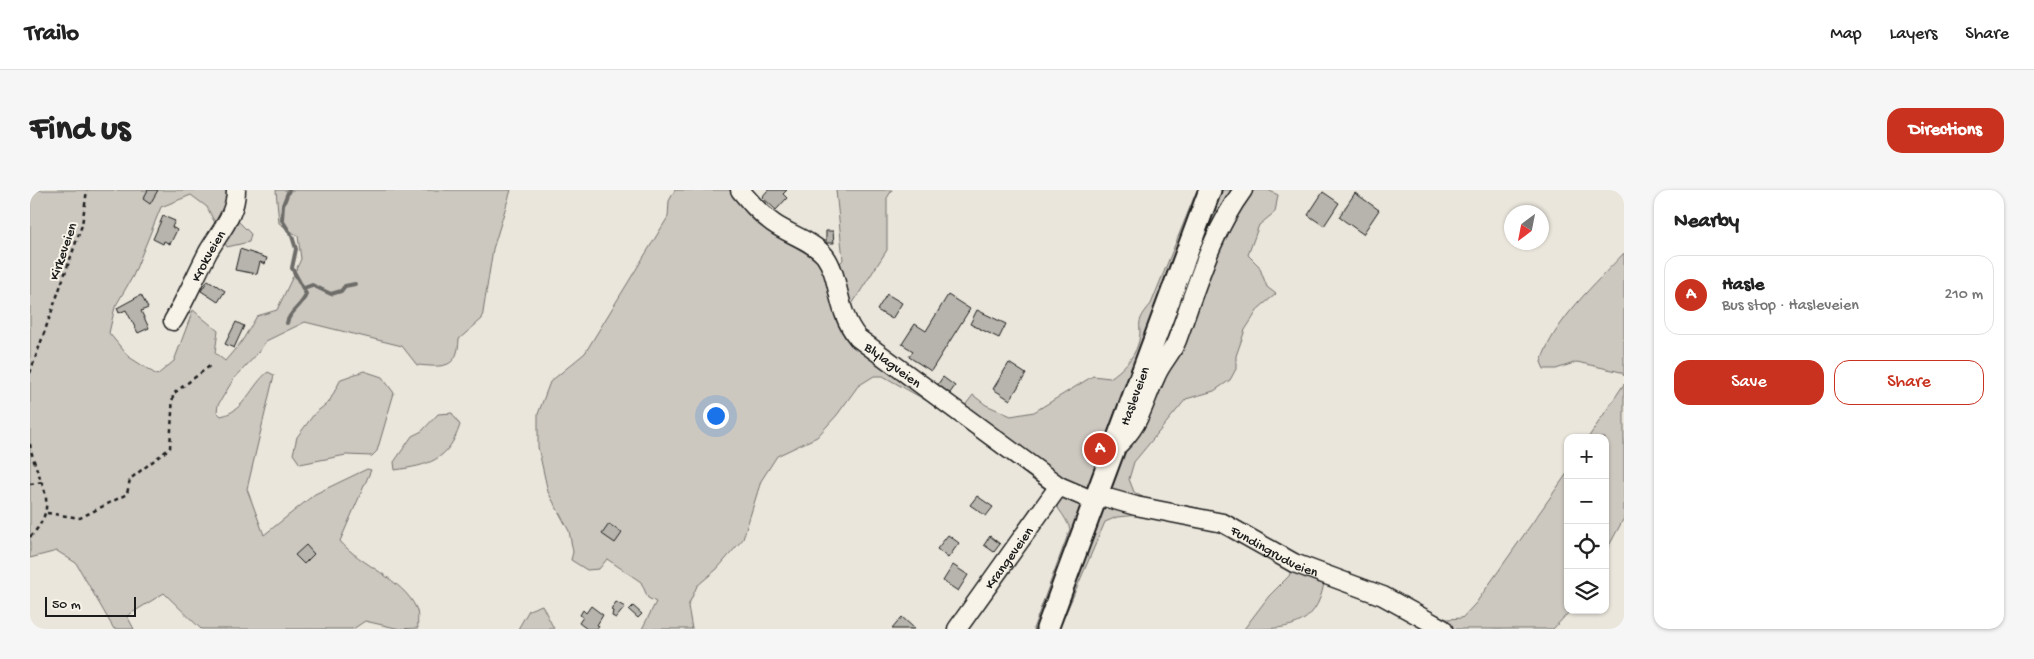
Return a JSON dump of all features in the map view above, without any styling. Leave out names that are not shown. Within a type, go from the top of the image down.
[{"type":"main road","name":"Hasleveien","points":[[1047,629],[1210,190]]},
{"type":"street","name":"Krokveien","points":[[173,321],[208,253],[232,213],[236,202],[236,190]]},
{"type":"street","name":"Blylagveien","points":[[740,190],[755,208],[771,222],[820,250],[826,258],[843,315],[858,338],[1059,486],[1096,498]]},
{"type":"street","points":[[1113,450],[1130,436],[1142,412],[1156,376],[1176,342],[1189,302],[1222,221],[1243,190]]},
{"type":"street","name":"Krangeveien","points":[[957,629],[1059,486]]},
{"type":"street","name":"Fundingrudveien","points":[[1096,498],[1223,523],[1294,563],[1383,596],[1443,629]]},
{"type":"path","name":"Kirkeveien","points":[[30,373],[82,225],[87,190]]},
{"type":"path","points":[[47,513],[80,518],[127,494],[130,479],[170,448],[173,394],[210,365]]},
{"type":"path","points":[[30,444],[43,482],[47,513],[39,527],[30,536]]},
{"type":"path","points":[[30,484],[43,482]]},
{"type":"shaded area","points":[[30,190],[228,190],[229,212],[251,234],[249,242],[227,247],[207,207],[191,195],[161,207],[133,276],[115,307],[109,333],[129,357],[157,375],[174,361],[193,310],[218,331],[215,353],[225,361],[242,341],[257,316],[277,310],[301,259],[298,236],[279,223],[276,190],[511,190],[493,249],[482,319],[459,339],[456,356],[452,361],[441,366],[417,365],[402,346],[305,322],[266,341],[258,353],[233,380],[218,405],[217,412],[221,416],[229,413],[242,403],[262,377],[268,372],[274,375],[247,489],[264,535],[315,494],[367,469],[371,470],[340,541],[358,558],[392,580],[410,598],[417,610],[418,628],[400,629],[365,621],[353,629],[201,629],[164,593],[127,616],[134,629],[114,629],[76,563],[57,551],[30,558]]},
{"type":"shaded area","points":[[675,190],[749,190],[776,218],[836,267],[843,260],[836,190],[892,190],[887,198],[887,250],[847,312],[859,335],[963,408],[973,395],[986,405],[1011,416],[1034,412],[1093,376],[1110,378],[1127,363],[1134,354],[1138,344],[1140,321],[1151,304],[1197,190],[1268,190],[1278,195],[1275,212],[1259,225],[1248,255],[1259,266],[1267,287],[1276,294],[1259,308],[1245,330],[1236,356],[1236,369],[1230,380],[1214,391],[1186,399],[1134,462],[1129,479],[1134,492],[1146,499],[1198,508],[1243,524],[1282,547],[1447,619],[1462,618],[1476,603],[1564,478],[1564,614],[1567,614],[1553,629],[1430,629],[1409,615],[1324,583],[1314,610],[1306,618],[1286,627],[1244,629],[1269,596],[1289,576],[1292,568],[1215,527],[1139,515],[1117,517],[1105,522],[1059,629],[1033,629],[1070,529],[1048,491],[927,401],[883,376],[874,376],[858,386],[837,415],[817,437],[777,456],[761,481],[743,539],[717,569],[697,586],[688,606],[692,629],[642,629],[656,602],[648,598],[641,582],[607,559],[599,569],[587,570],[571,560],[573,552],[569,531],[548,492],[538,447],[538,414],[550,382],[585,353],[668,217],[669,201]]},
{"type":"shaded area","points":[[1624,253],[1624,376],[1621,372],[1577,362],[1556,369],[1544,369],[1541,362],[1555,332],[1576,304]]},
{"type":"shaded area","points":[[364,371],[382,377],[394,393],[377,451],[372,456],[346,455],[300,464],[293,454],[297,437],[315,413],[329,402],[341,379]]},
{"type":"shaded area","points":[[1624,384],[1624,518],[1609,546],[1609,434],[1591,434]]},
{"type":"shaded area","points":[[452,413],[460,425],[450,447],[443,454],[418,466],[395,470],[394,462],[412,436],[422,431],[438,414]]},
{"type":"shaded area","points":[[542,605],[554,629],[518,629],[529,610]]},
{"type":"building","points":[[148,190],[158,190],[150,204],[143,199]]},
{"type":"building","points":[[768,190],[787,190],[783,194],[787,198],[776,210],[762,197]]},
{"type":"building","points":[[1323,192],[1339,203],[1324,226],[1308,215]]},
{"type":"building","points":[[1355,193],[1379,210],[1363,234],[1339,217]]},
{"type":"building","points":[[163,216],[175,221],[172,227],[177,230],[170,244],[164,241],[163,244],[153,239]]},
{"type":"building","points":[[826,231],[833,231],[834,243],[826,243]]},
{"type":"building","points":[[240,249],[267,258],[265,264],[260,262],[257,274],[235,270]]},
{"type":"building","points":[[208,280],[225,291],[218,302],[201,291]]},
{"type":"building","points":[[887,294],[902,303],[892,319],[877,310]]},
{"type":"building","points":[[141,295],[148,308],[141,311],[149,328],[138,333],[126,310],[119,313],[117,308]]},
{"type":"building","points":[[948,295],[970,309],[931,371],[909,357],[913,351],[902,344],[915,324],[926,331]]},
{"type":"building","points":[[977,310],[1006,324],[999,338],[970,324]]},
{"type":"building","points":[[236,322],[244,326],[234,348],[225,344]]},
{"type":"building","points":[[1009,363],[1026,374],[1010,400],[993,389]]},
{"type":"building","points":[[943,377],[955,386],[947,397],[935,388]]},
{"type":"building","points":[[977,496],[993,507],[986,516],[970,505]]},
{"type":"building","points":[[609,524],[622,533],[615,543],[602,534]]},
{"type":"building","points":[[948,535],[959,543],[948,558],[937,549]]},
{"type":"building","points":[[990,536],[1000,544],[994,552],[984,545]]},
{"type":"building","points":[[306,545],[314,554],[304,564],[295,555]]},
{"type":"building","points":[[953,565],[968,575],[958,591],[943,581]]},
{"type":"building","points":[[616,602],[625,607],[616,618],[612,616],[613,611],[611,610]]},
{"type":"building","points":[[591,606],[603,615],[597,625],[599,626],[597,629],[587,629],[579,623],[583,617],[580,615],[583,610],[586,613]]},
{"type":"building","points":[[633,606],[642,614],[638,618],[629,610]]},
{"type":"building","points":[[902,617],[914,628],[914,629],[892,629]]},
{"type":"waterway","points":[[287,323],[290,315],[302,302],[306,294],[292,268],[296,249],[292,236],[282,220],[283,205],[289,190]]},
{"type":"waterway","points":[[304,288],[312,285],[331,294],[341,291],[345,286],[355,284]]},
{"type":"place","name":"Hasle","points":[[1100,449]]}]
